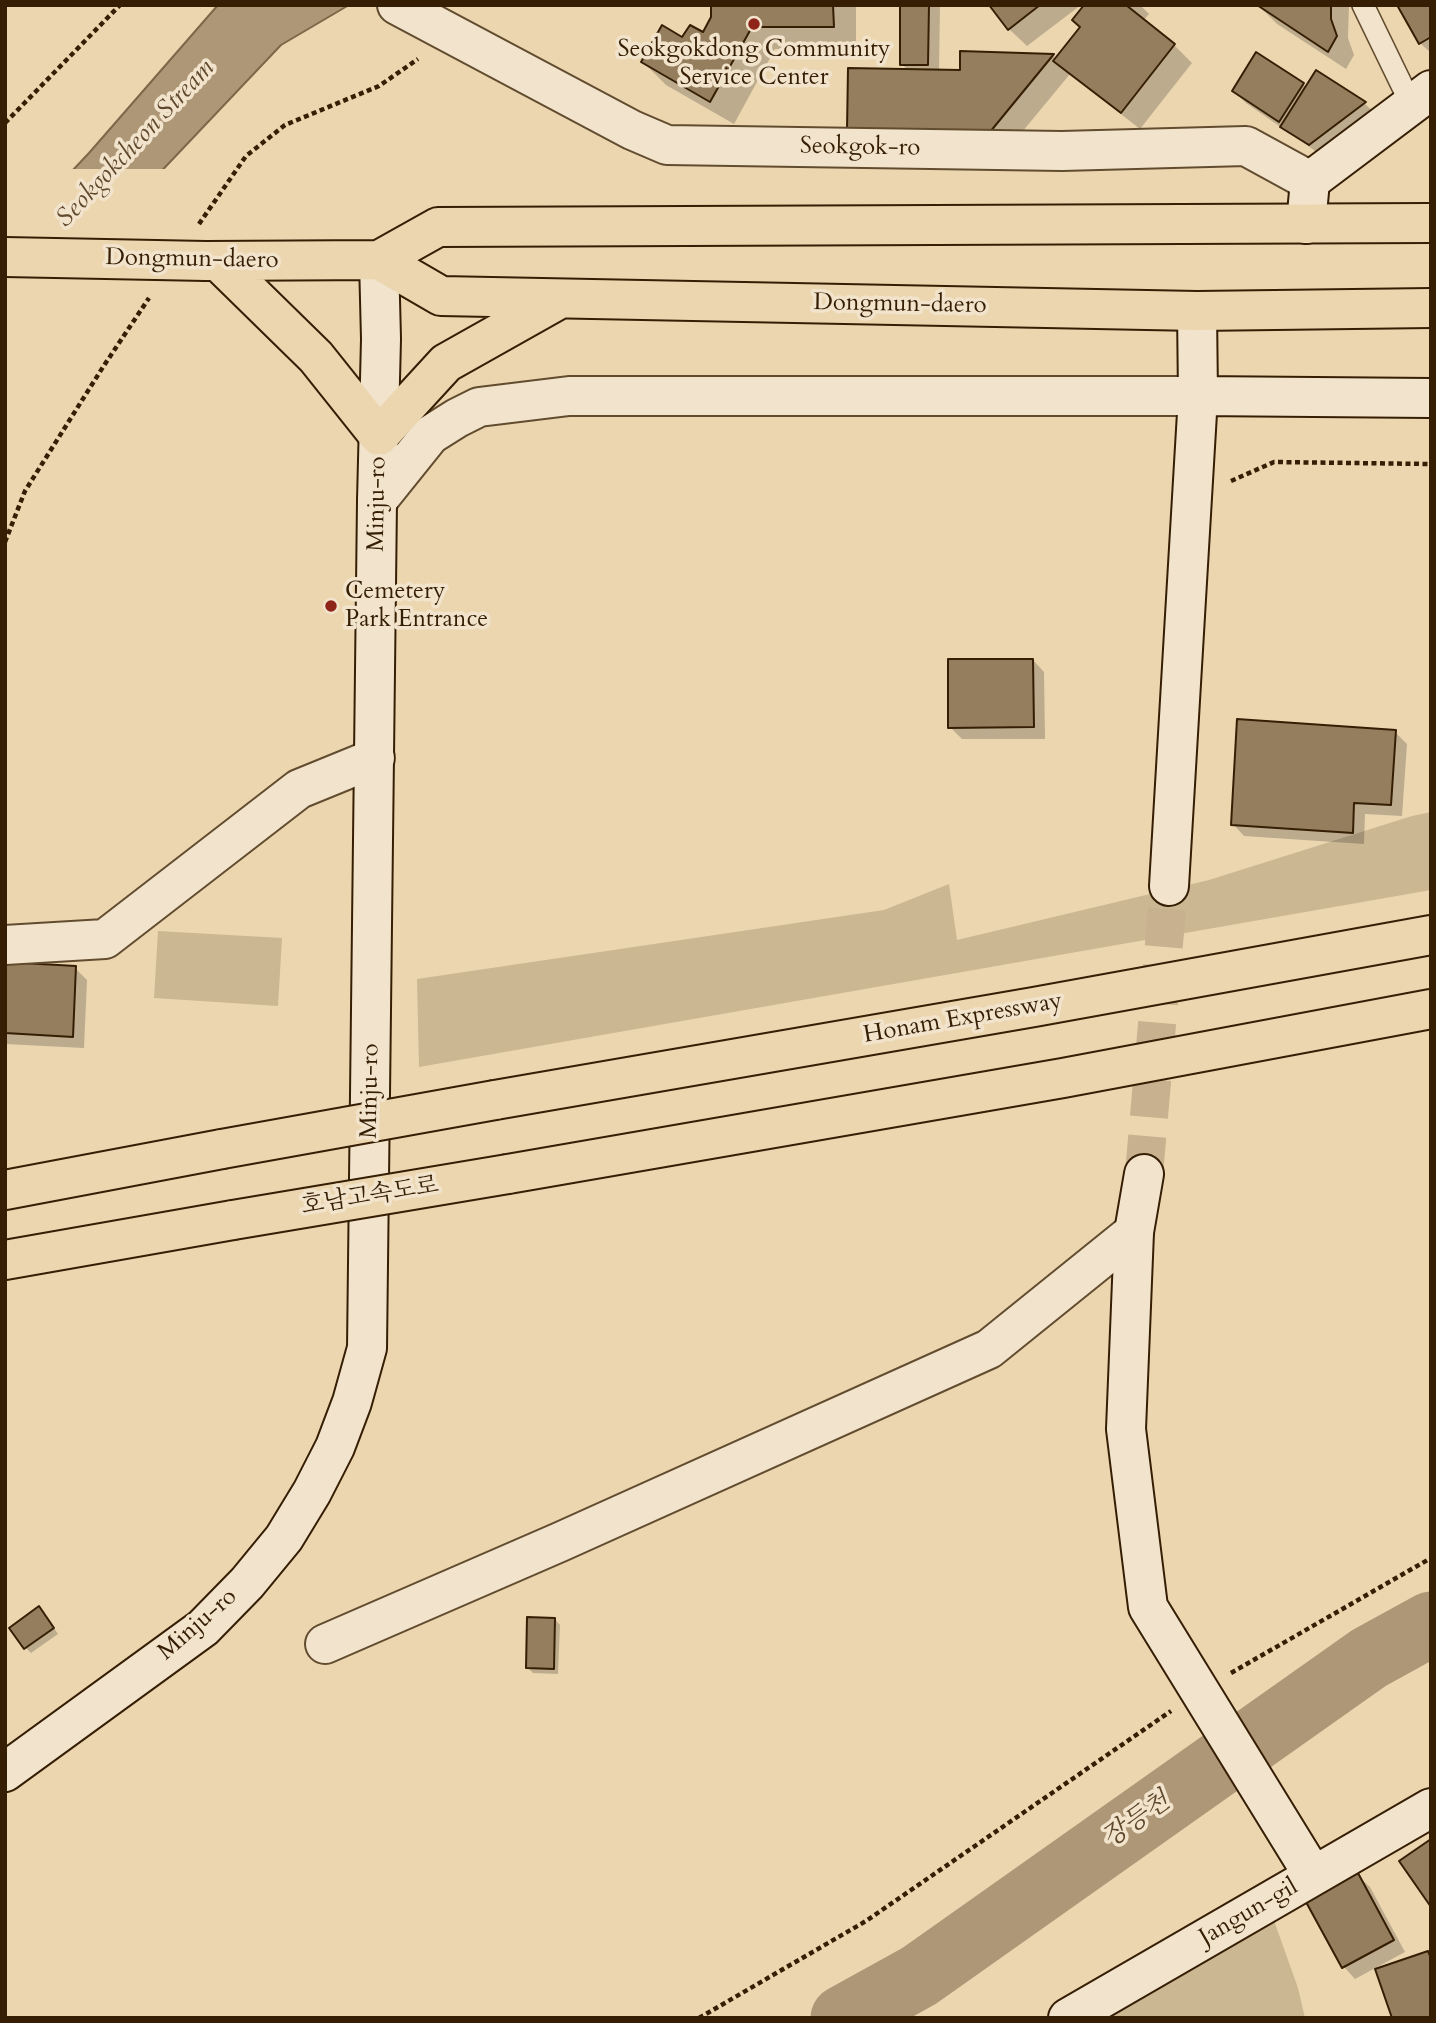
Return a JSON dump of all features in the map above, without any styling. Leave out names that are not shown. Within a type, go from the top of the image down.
[{"type":"main road","name":"Dongmun-daero","points":[[5,257],[212,261],[379,260],[438,227],[1431,223]]},
{"type":"main road","name":"Dongmun-daero","points":[[379,260],[441,296],[1197,311],[1431,308]]},
{"type":"main road","points":[[212,261],[316,357],[379,436],[446,363],[560,299]]},
{"type":"main road","name":"Honam Expressway","points":[[5,1190],[495,1100],[1431,935]]},
{"type":"main road","name":"호남고속도로","points":[[5,1260],[1049,1080],[1431,1009]]},
{"type":"street","name":"Seokgok-ro","points":[[397,5],[632,130],[667,145],[1062,151],[1246,146],[1310,181]]},
{"type":"street","points":[[1306,224],[1310,181],[1421,97]]},
{"type":"street","name":"Minju-ro","points":[[5,1772],[203,1628],[247,1583],[284,1538],[335,1447],[352,1402],[367,1348],[381,339],[379,260]]},
{"type":"street","points":[[1168,886],[1198,396],[1197,311]]},
{"type":"street","points":[[377,501],[430,435],[479,407],[569,396],[1431,398]]},
{"type":"street","points":[[5,945],[105,939],[299,789],[375,758]]},
{"type":"street","points":[[1144,1174],[1134,1232],[1126,1430],[1148,1607],[1313,1875]]},
{"type":"street","points":[[325,1644],[561,1542],[989,1349],[1134,1232]]},
{"type":"street","name":"Jangun-gil","points":[[1068,2018],[1431,1808]]},
{"type":"lane","points":[[1363,5],[1421,97]]},
{"type":"path","points":[[5,122],[120,5]]},
{"type":"path","points":[[1191,497],[1274,463],[1431,464]]},
{"type":"path","points":[[699,2018],[866,1921],[1201,1697],[1431,1558]]},
{"type":"shaded area","points":[[1431,812],[1431,890],[419,1067],[417,979],[884,910],[949,884],[957,940],[1209,880]]},
{"type":"shaded area","points":[[158,931],[282,938],[278,1006],[154,998]]},
{"type":"shaded area","points":[[1272,1915],[1298,1988],[1305,2018],[1094,2018]]},
{"type":"water","name":"Seokgokcheon Stream","points":[[218,5],[349,5],[281,45],[5,336],[5,242],[89,153]]},
{"type":"pier","points":[[69,169],[168,169],[5,340],[5,237]]},
{"type":"building","points":[[711,5],[833,5],[834,27],[752,27],[710,102],[641,62],[662,25],[682,37],[690,25],[703,32],[711,17]]},
{"type":"building","points":[[900,5],[929,5],[928,65],[900,65]]},
{"type":"building","points":[[989,5],[1040,5],[1008,30]]},
{"type":"building","points":[[1084,5],[1126,5],[1175,44],[1121,113],[1053,61],[1080,27],[1072,20]]},
{"type":"building","points":[[1257,5],[1331,5],[1331,19],[1337,36],[1328,52]]},
{"type":"building","points":[[1397,5],[1431,5],[1431,37],[1419,44]]},
{"type":"building","points":[[960,51],[1054,54],[990,132],[847,130],[848,68],[960,70]]},
{"type":"building","points":[[1256,52],[1304,83],[1279,122],[1232,91]]},
{"type":"building","points":[[1316,70],[1366,102],[1309,145],[1280,127]]},
{"type":"building","points":[[948,659],[1033,659],[1034,727],[948,728]]},
{"type":"building","points":[[1237,719],[1396,730],[1391,805],[1354,803],[1353,833],[1231,825]]},
{"type":"building","points":[[5,962],[76,966],[73,1037],[5,1033]]},
{"type":"building","points":[[39,1606],[54,1628],[24,1649],[9,1628]]},
{"type":"building","points":[[527,1617],[555,1618],[554,1669],[526,1668]]},
{"type":"building","points":[[1431,1839],[1431,1907],[1399,1861]]},
{"type":"building","points":[[1358,1873],[1394,1940],[1342,1968],[1306,1902]]},
{"type":"building","points":[[1428,1951],[1431,1958],[1431,2018],[1392,2018],[1375,1969]]},
{"type":"waterway","name":"장등천","points":[[843,2018],[919,1976],[1369,1658],[1431,1624]]},
{"type":"tunnel","points":[[1144,1174],[1169,886]]},
{"type":"place","name":"Seokgokdong Community Service Center","points":[[754,24]]},
{"type":"place","name":"Cemetery Park Entrance","points":[[331,606]]}]
